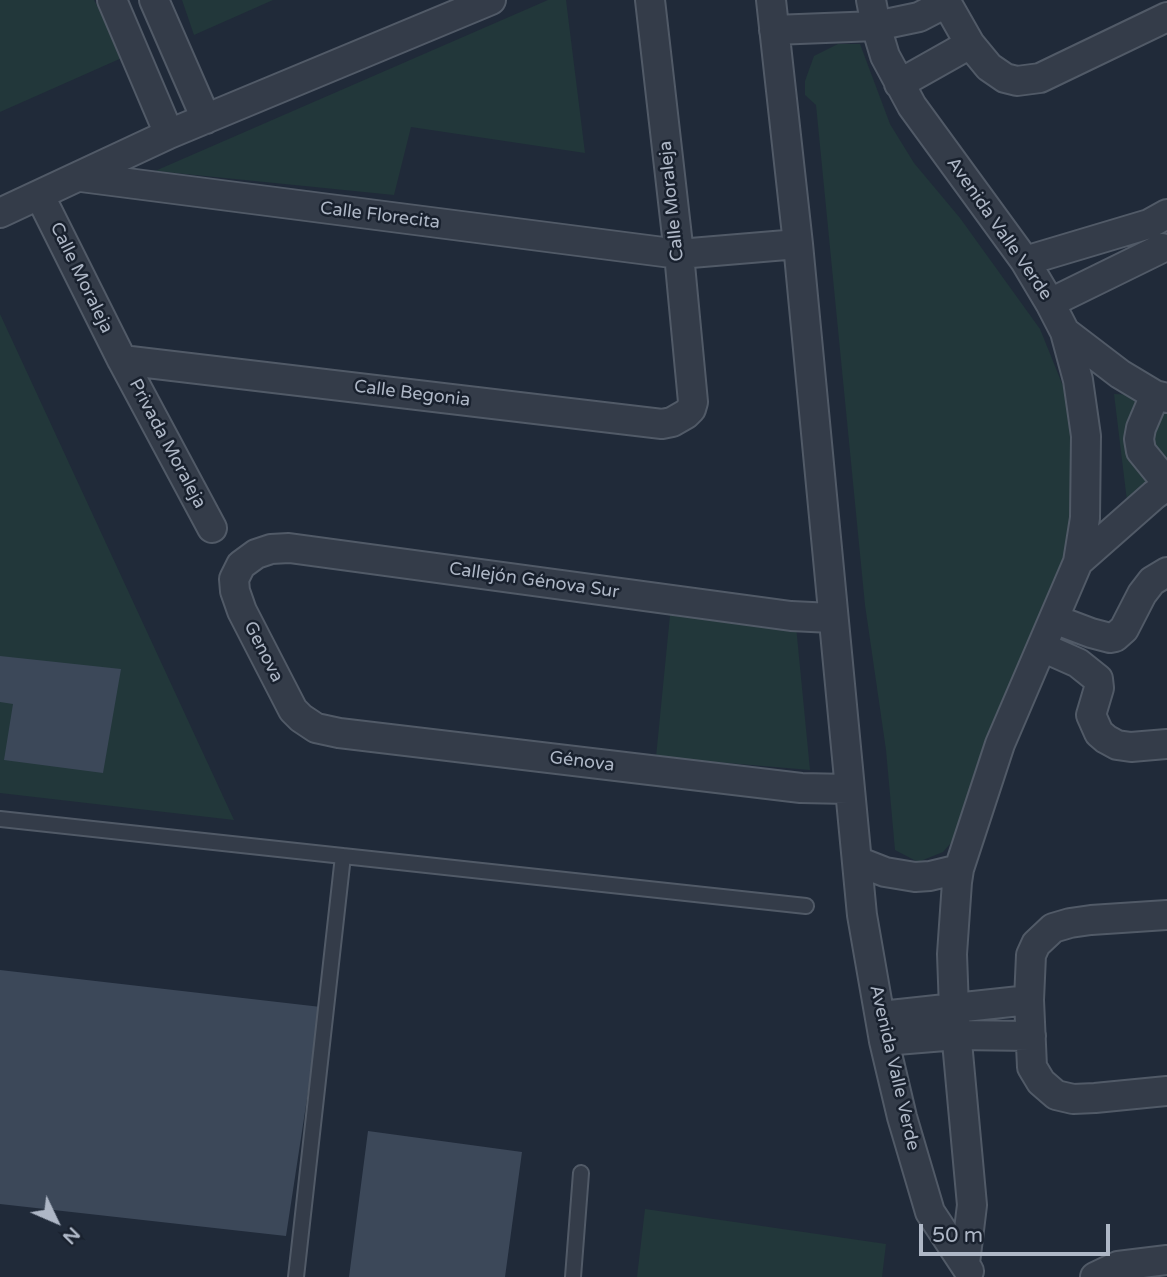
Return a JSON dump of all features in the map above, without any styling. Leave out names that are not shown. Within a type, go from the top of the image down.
[{"type":"street","points":[[0,213],[169,134],[491,0]]},
{"type":"street","name":"Calle Moraleja","points":[[650,0],[679,254],[692,402]]},
{"type":"street","name":"Avenida Valle Verde","points":[[771,0],[798,244],[862,915],[902,1117],[930,1212],[969,1270]]},
{"type":"street","points":[[774,30],[874,13],[919,17],[946,2],[970,44],[989,67],[1005,78],[1017,81],[1040,78],[1167,17]]},
{"type":"street","points":[[169,134],[117,11],[156,4],[206,119]]},
{"type":"street","name":"Avenida Valle Verde","points":[[874,13],[886,55],[912,106],[1025,261],[1065,332],[1078,380],[1086,436],[1085,518],[1078,562],[1000,744],[959,869],[952,954],[972,1205],[969,1270]]},
{"type":"street","points":[[899,84],[970,44]]},
{"type":"street","name":"Calle Florecita","points":[[80,177],[679,254],[798,244]]},
{"type":"street","name":"Calle Moraleja","points":[[40,196],[122,360]]},
{"type":"street","points":[[1025,261],[1161,236]]},
{"type":"street","points":[[1050,303],[1161,236]]},
{"type":"street","points":[[1065,332],[1119,374],[1161,396],[1141,428],[1139,439],[1142,451],[1167,485],[1078,562]]},
{"type":"street","name":"Calle Begonia","points":[[122,360],[662,424],[687,414],[691,410],[692,402]]},
{"type":"street","name":"Privada Moraleja","points":[[122,360],[212,528]]},
{"type":"street","name":"Callejón Génova Sur","points":[[241,565],[256,554],[271,549],[289,548],[791,616],[832,618]]},
{"type":"street","name":"Genova","points":[[241,565],[234,579],[242,611],[293,710],[316,728]]},
{"type":"street","points":[[1054,619],[1110,638],[1115,637],[1124,629],[1152,581],[1167,572]]},
{"type":"street","points":[[1042,647],[1078,663],[1098,679],[1099,688],[1091,715],[1099,733],[1106,739],[1117,745],[1131,747],[1167,744]]},
{"type":"street","name":"Génova","points":[[316,728],[352,735],[801,788],[849,789]]},
{"type":"street","points":[[857,861],[885,872],[907,876],[930,876],[959,869]]},
{"type":"street","points":[[1167,915],[1091,920],[1053,928],[1036,944],[1031,955],[1029,1000],[1032,1067],[1041,1082],[1055,1095],[1073,1099],[1167,1091]]},
{"type":"street","points":[[883,1029],[956,1022],[1029,1000]]},
{"type":"street","points":[[956,1022],[1031,1035]]},
{"type":"street","points":[[1096,1277],[1118,1266],[1167,1260]]},
{"type":"lane","points":[[0,819],[806,906]]},
{"type":"lane","points":[[296,1277],[343,856]]},
{"type":"lane","points":[[573,1277],[581,1173]]},
{"type":"green space","points":[[0,0],[94,0],[124,57],[0,112]]},
{"type":"green space","points":[[182,0],[273,0],[194,35]]},
{"type":"green space","points":[[548,0],[566,0],[585,153],[411,127],[394,195],[155,171]]},
{"type":"green space","points":[[838,44],[860,44],[890,124],[914,163],[960,218],[1040,329],[1078,423],[1078,465],[1068,548],[1052,592],[1005,696],[957,836],[943,852],[918,862],[895,850],[886,750],[865,605],[816,105],[805,95],[805,81],[814,56]]},
{"type":"green space","points":[[0,314],[234,820],[0,793]]},
{"type":"green space","points":[[1114,394],[1139,395],[1167,411],[1167,485],[1127,501]]},
{"type":"green space","points":[[671,605],[796,626],[810,770],[656,757]]},
{"type":"green space","points":[[645,1209],[886,1244],[882,1277],[637,1277]]},
{"type":"building","points":[[0,656],[121,669],[103,773],[4,760],[13,704],[0,702]]},
{"type":"building","points":[[0,970],[321,1007],[286,1236],[0,1204]]},
{"type":"building","points":[[368,1131],[522,1152],[505,1277],[349,1277]]}]
